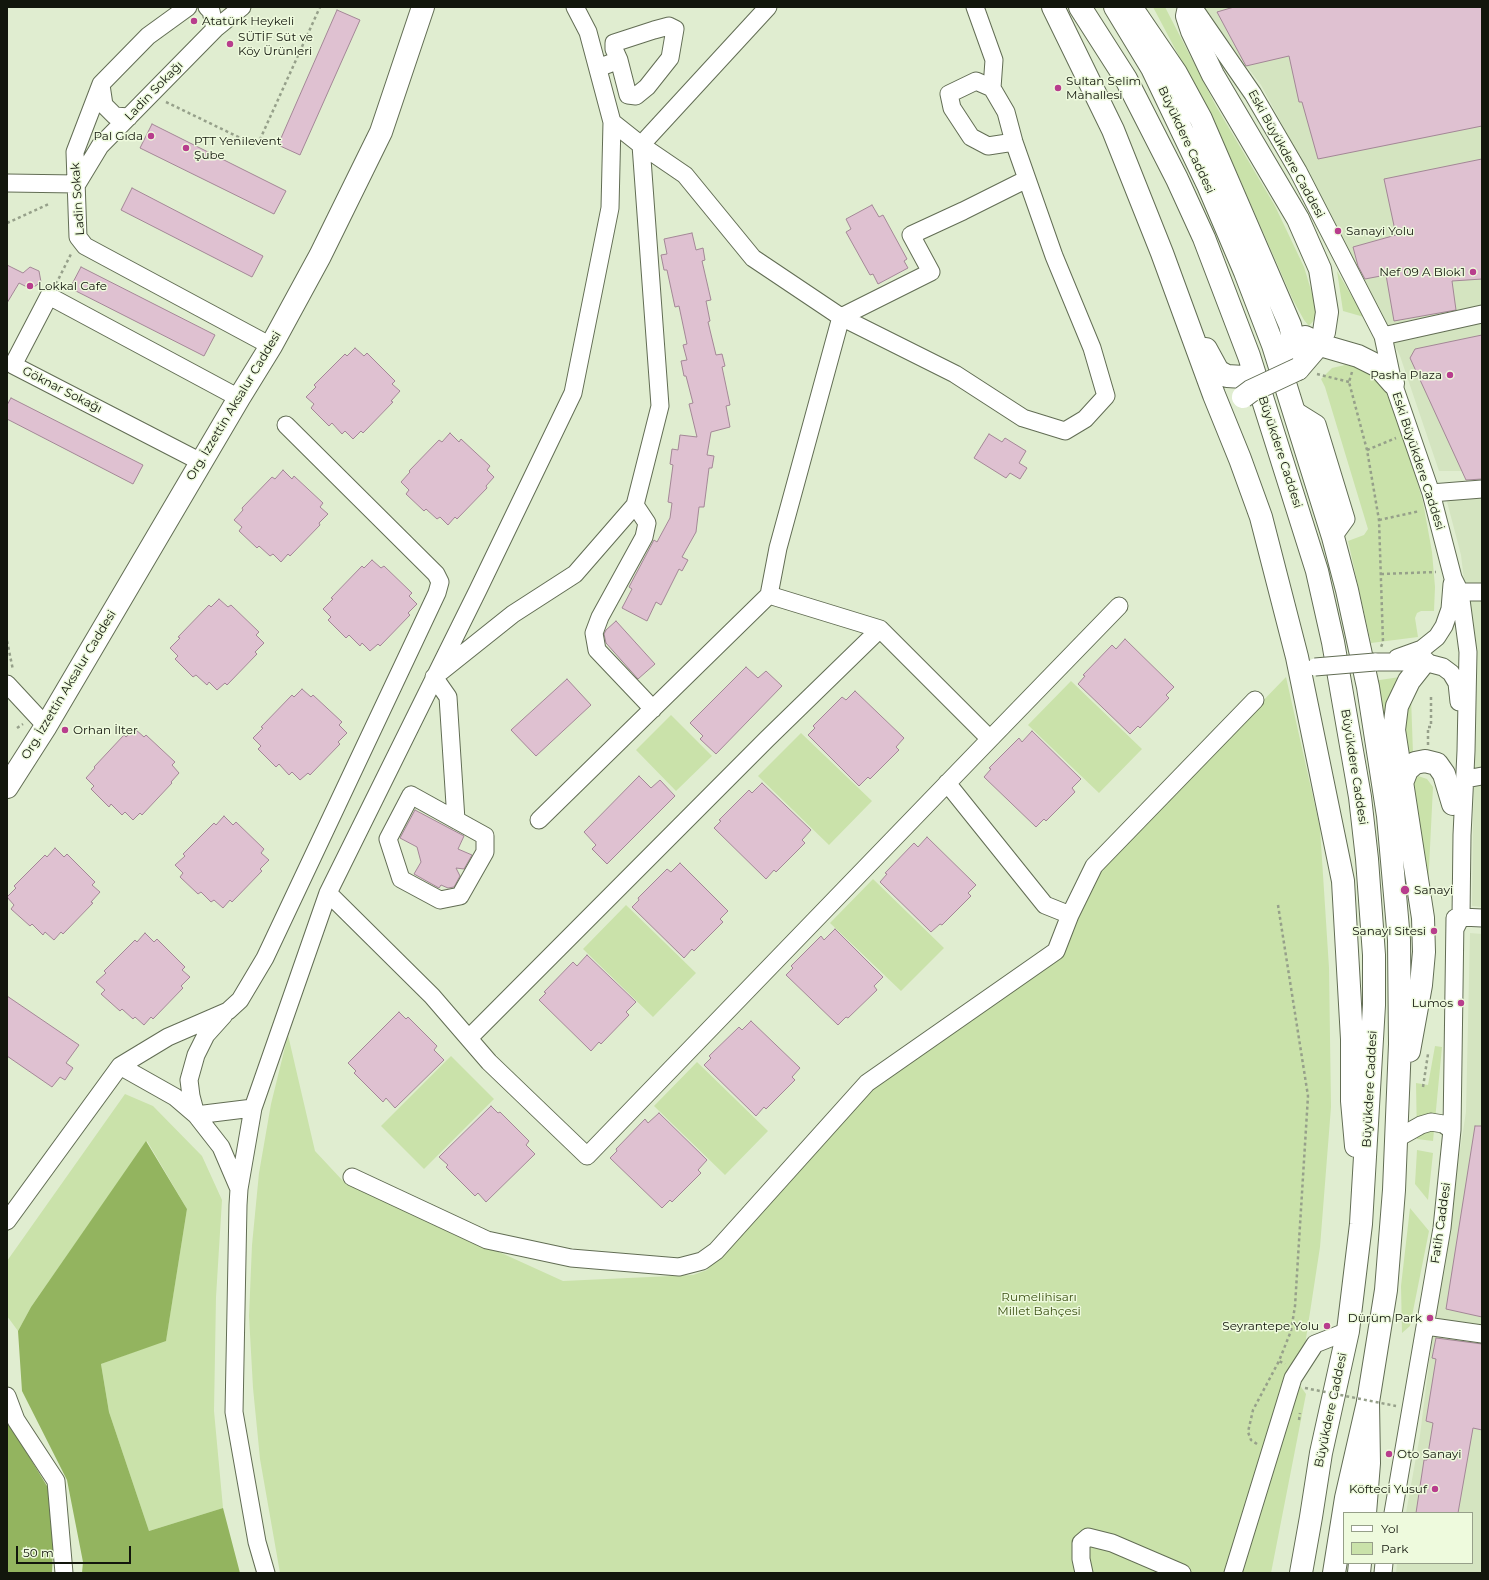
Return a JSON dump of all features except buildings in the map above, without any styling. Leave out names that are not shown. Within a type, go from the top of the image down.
[{"type":"main road","name":"Org. İzzettin Aksalur Caddesi","points":[[7,787],[36,724],[201,462],[271,346],[320,256],[381,132],[423,7]]},
{"type":"main road","points":[[1053,7],[1113,130],[1182,307],[1261,517],[1297,657],[1342,880],[1352,1039],[1352,1100],[1355,1138],[1364,1186]]},
{"type":"main road","name":"Büyükdere Caddesi","points":[[1080,7],[1142,108],[1204,238],[1249,356],[1319,578],[1352,743],[1369,883],[1374,956],[1374,1005],[1364,1186],[1357,1267],[1348,1331],[1321,1453],[1301,1573]]},
{"type":"main road","name":"Büyükdere Caddesi","points":[[1115,7],[1152,68],[1224,221],[1273,345],[1333,537],[1365,672],[1388,816],[1399,940],[1400,1044],[1393,1204],[1386,1290],[1368,1402],[1344,1512]]},
{"type":"main road","points":[[1131,7],[1172,67],[1201,119],[1290,324],[1294,342],[1290,365]]},
{"type":"main road","points":[[1182,307],[1190,324],[1200,336],[1212,363],[1218,371],[1251,391],[1290,365],[1318,343],[1324,332],[1327,312],[1320,269],[1310,242],[1213,75],[1192,32],[1187,16],[1189,7]]},
{"type":"main road","points":[[1290,324],[1307,339],[1318,343],[1349,361]]},
{"type":"main road","points":[[1290,365],[1330,352],[1349,361]]},
{"type":"main road","points":[[1349,361],[1358,356],[1378,366],[1392,383]]},
{"type":"main road","points":[[1240,459],[1235,438],[1235,414],[1237,404],[1244,387]]},
{"type":"main road","points":[[1398,1084],[1408,1056],[1416,1020],[1424,952],[1423,918],[1394,730],[1397,706],[1410,681],[1424,662]]},
{"type":"main road","points":[[1402,783],[1407,770],[1415,763],[1425,761],[1437,764],[1444,774],[1453,804]]},
{"type":"main road","points":[[1365,1512],[1369,1456],[1368,1402]]},
{"type":"main road","name":"Büyükdere Caddesi","points":[[1334,1573],[1343,1517]]},
{"type":"street","name":"Ladin Sokak","points":[[188,7],[148,36],[101,84],[75,152],[78,237],[85,246],[271,346]]},
{"type":"street","points":[[207,7],[211,11],[215,29]]},
{"type":"street","name":"Ladin Sokağı","points":[[77,184],[100,146],[215,29],[242,7]]},
{"type":"street","points":[[266,1573],[257,1542],[234,1412],[239,1190],[253,1108],[328,892],[478,590],[573,393],[610,208],[612,122],[588,32],[575,7]]},
{"type":"street","points":[[434,677],[513,614],[576,574],[635,505],[660,406],[641,145],[768,7]]},
{"type":"street","points":[[612,122],[641,145],[686,175],[753,258],[841,317],[955,374],[1023,418],[1065,431],[1084,419],[1106,396],[1092,348],[1054,256],[1014,142],[1006,112],[992,88],[994,60],[975,7]]},
{"type":"street","name":"Eski Büyükdere Caddesi","points":[[1193,7],[1253,94],[1298,171],[1383,336],[1392,383],[1433,500],[1475,652],[1474,778],[1462,835],[1458,923]]},
{"type":"street","points":[[598,68],[619,60]]},
{"type":"street","points":[[992,88],[976,81],[949,94],[952,108],[971,137],[988,146],[1014,142]]},
{"type":"street","points":[[101,84],[104,105],[114,116],[129,117]]},
{"type":"street","points":[[539,820],[769,595],[778,548],[841,317],[931,272],[911,235],[1027,179]]},
{"type":"street","points":[[7,183],[77,184]]},
{"type":"street","points":[[50,296],[239,398]]},
{"type":"street","name":"Göknar Sokağı","points":[[50,296],[13,365],[201,462]]},
{"type":"street","points":[[1383,336],[1482,314]]},
{"type":"street","points":[[196,1115],[189,1080],[196,1055],[206,1035],[240,1000],[265,958],[437,593],[440,582],[436,574],[286,425]]},
{"type":"street","points":[[1433,500],[1482,489]]},
{"type":"street","points":[[635,505],[646,523],[644,537],[600,617],[594,633],[597,650],[653,709]]},
{"type":"street","points":[[1375,662],[1409,655],[1422,649],[1437,636],[1444,626],[1456,585]]},
{"type":"street","points":[[1456,585],[1482,592]]},
{"type":"street","points":[[1424,662],[1440,648],[1451,629],[1454,615],[1456,585]]},
{"type":"street","points":[[769,595],[880,629],[990,739]]},
{"type":"street","points":[[328,892],[432,996],[489,1062],[587,1156],[1119,606]]},
{"type":"street","points":[[469,1038],[722,783],[880,629]]},
{"type":"street","points":[[1297,657],[1305,663],[1315,667],[1375,662],[1424,662],[1443,666],[1451,673],[1457,683],[1459,696],[1453,804],[1458,923],[1482,918]]},
{"type":"street","points":[[10,677],[36,724]]},
{"type":"street","points":[[434,677],[448,696],[456,820]]},
{"type":"street","points":[[352,1177],[487,1240],[571,1258],[679,1267],[702,1261],[716,1251],[867,1083],[1056,951],[1070,915],[1094,866],[1255,700]]},
{"type":"street","points":[[947,783],[1045,905],[1070,915]]},
{"type":"street","points":[[411,795],[456,820],[485,836],[485,852],[460,896],[440,900],[401,879],[388,839],[411,795]]},
{"type":"street","name":"Fatih Caddesi","points":[[1393,1512],[1442,1228],[1452,1130],[1458,923]]},
{"type":"street","points":[[7,1221],[120,1066],[168,1037],[228,1011]]},
{"type":"street","points":[[120,1066],[175,1097],[196,1115],[221,1147],[239,1190]]},
{"type":"street","points":[[196,1115],[253,1108]]},
{"type":"street","points":[[1396,1139],[1421,1125],[1431,1122],[1443,1124],[1452,1130]]},
{"type":"street","points":[[1426,1326],[1482,1334]]},
{"type":"street","points":[[1233,1573],[1293,1378],[1315,1344],[1348,1331]]},
{"type":"street","points":[[7,1396],[16,1420],[56,1481],[64,1573]]},
{"type":"street","points":[[1084,1573],[1081,1559],[1081,1543],[1088,1536],[1112,1543],[1182,1573]]},
{"type":"path","points":[[151,94],[257,146],[320,7]]},
{"type":"path","points":[[7,223],[48,204]]},
{"type":"path","points":[[50,296],[78,237]]},
{"type":"path","points":[[1349,361],[1349,382],[1367,450],[1379,520],[1382,642],[1375,662]]},
{"type":"path","points":[[1290,365],[1349,382]]},
{"type":"path","points":[[1367,450],[1410,432]]},
{"type":"path","points":[[1379,520],[1433,500]]},
{"type":"path","points":[[1381,574],[1434,572],[1456,585]]},
{"type":"path","points":[[7,641],[10,677]]},
{"type":"path","points":[[1431,696],[1431,727],[1428,727],[1428,747],[1456,752]]},
{"type":"path","points":[[17,728],[36,724]]},
{"type":"path","points":[[1272,1448],[1255,1443],[1251,1440],[1248,1432],[1253,1410],[1279,1361],[1291,1331],[1295,1306],[1308,1096],[1278,905]]},
{"type":"path","points":[[1423,1087],[1428,1057]]},
{"type":"path","points":[[1279,1361],[1297,1370]]},
{"type":"path","points":[[1305,1388],[1396,1406]]},
{"type":"shaded area","points":[[1211,7],[1482,7],[1482,471],[1439,471],[1400,356],[1327,209],[1261,85],[1203,9]]},
{"type":"shaded area","points":[[1482,493],[1482,907],[1472,906],[1475,673],[1461,555],[1445,494]]},
{"type":"shaded area","points":[[1470,933],[1482,934],[1482,1573],[1396,1573],[1397,1564],[1473,1564],[1473,1512],[1406,1512],[1420,1435],[1439,1283],[1466,1112]]},
{"type":"green space","points":[[1153,7],[1165,7],[1216,106],[1275,206],[1304,267],[1314,300],[1316,311],[1314,320],[1309,326],[1293,300],[1219,132]]},
{"type":"green space","points":[[1337,271],[1364,317],[1343,311]]},
{"type":"green space","points":[[1345,365],[1358,367],[1382,382],[1404,435],[1423,502],[1432,552],[1435,587],[1434,611],[1421,611],[1417,613],[1415,618],[1418,637],[1371,643],[1348,541],[1364,535],[1368,529],[1325,387],[1321,379],[1332,368]]},
{"type":"green space","name":"Rumelihisarı Millet Bahçesi","points":[[1286,677],[1320,828],[1329,968],[1331,1107],[1320,1247],[1299,1384],[1306,1394],[1271,1573],[280,1573],[260,1459],[253,1388],[249,1316],[252,1245],[259,1173],[271,1104],[288,1035],[315,1151],[343,1181],[563,1281],[693,1275],[707,1270],[875,1082],[1063,953],[1098,871]]},
{"type":"green space","points":[[1400,677],[1387,702],[1387,793],[1373,681]]},
{"type":"green space","points":[[1071,681],[1142,749],[1099,793],[1028,725]]},
{"type":"green space","points":[[1411,697],[1413,754],[1401,758],[1399,735]]},
{"type":"green space","points":[[671,715],[712,756],[676,791],[636,750]]},
{"type":"green space","points":[[801,733],[872,801],[829,845],[758,776]]},
{"type":"green space","points":[[1418,776],[1427,779],[1433,787],[1428,888],[1412,782]]},
{"type":"green space","points":[[873,879],[944,948],[901,991],[830,923]]},
{"type":"green space","points":[[626,905],[696,973],[653,1017],[583,949]]},
{"type":"green space","points":[[1435,1046],[1442,1047],[1433,1141],[1417,1139],[1416,1083],[1428,1085]]},
{"type":"green space","points":[[451,1056],[494,1099],[424,1169],[381,1126]]},
{"type":"green space","points":[[697,1062],[768,1131],[725,1175],[654,1106]]},
{"type":"green space","points":[[125,1094],[153,1106],[202,1156],[222,1200],[216,1297],[214,1411],[223,1508],[149,1531],[109,1412],[101,1364],[166,1340],[187,1209],[147,1141],[31,1307],[18,1331],[7,1316],[7,1261]]},
{"type":"green space","points":[[146,1141],[187,1209],[166,1341],[101,1364],[109,1412],[149,1531],[223,1508],[240,1573],[82,1573],[83,1562],[67,1480],[22,1391],[18,1331],[31,1307]]},
{"type":"green space","points":[[1417,1150],[1433,1153],[1428,1200],[1415,1184]]},
{"type":"green space","points":[[1410,1208],[1429,1231],[1410,1326],[1402,1333],[1401,1286]]},
{"type":"green space","points":[[7,1420],[50,1491],[54,1530],[52,1573],[7,1573]]},
{"type":"place","name":"Atatürk Heykeli","points":[[194,21]]},
{"type":"place","name":"SÜTİF Süt ve Köy Ürünleri","points":[[230,44]]},
{"type":"place","name":"Sultan Selim Mahallesi","points":[[1058,88]]},
{"type":"place","name":"Pal Gıda","points":[[151,136]]},
{"type":"place","name":"PTT Yenilevent Şube","points":[[186,148]]},
{"type":"place","name":"Sanayi Yolu","points":[[1338,231]]},
{"type":"place","name":"Nef 09 A Blok1","points":[[1473,272]]},
{"type":"place","name":"Lokkal Cafe","points":[[30,286]]},
{"type":"place","name":"Pasha Plaza","points":[[1450,375]]},
{"type":"place","name":"Orhan İlter","points":[[65,730]]},
{"type":"place","name":"Sanayi","points":[[1405,890]]},
{"type":"place","name":"Sanayi Sitesi","points":[[1434,931]]},
{"type":"place","name":"Lumos","points":[[1461,1003]]},
{"type":"place","name":"Dürüm Park","points":[[1430,1318]]},
{"type":"place","name":"Seyrantepe Yolu","points":[[1327,1326]]},
{"type":"place","name":"Oto Sanayi","points":[[1389,1454]]},
{"type":"place","name":"Köfteci Yusuf","points":[[1435,1489]]}]
